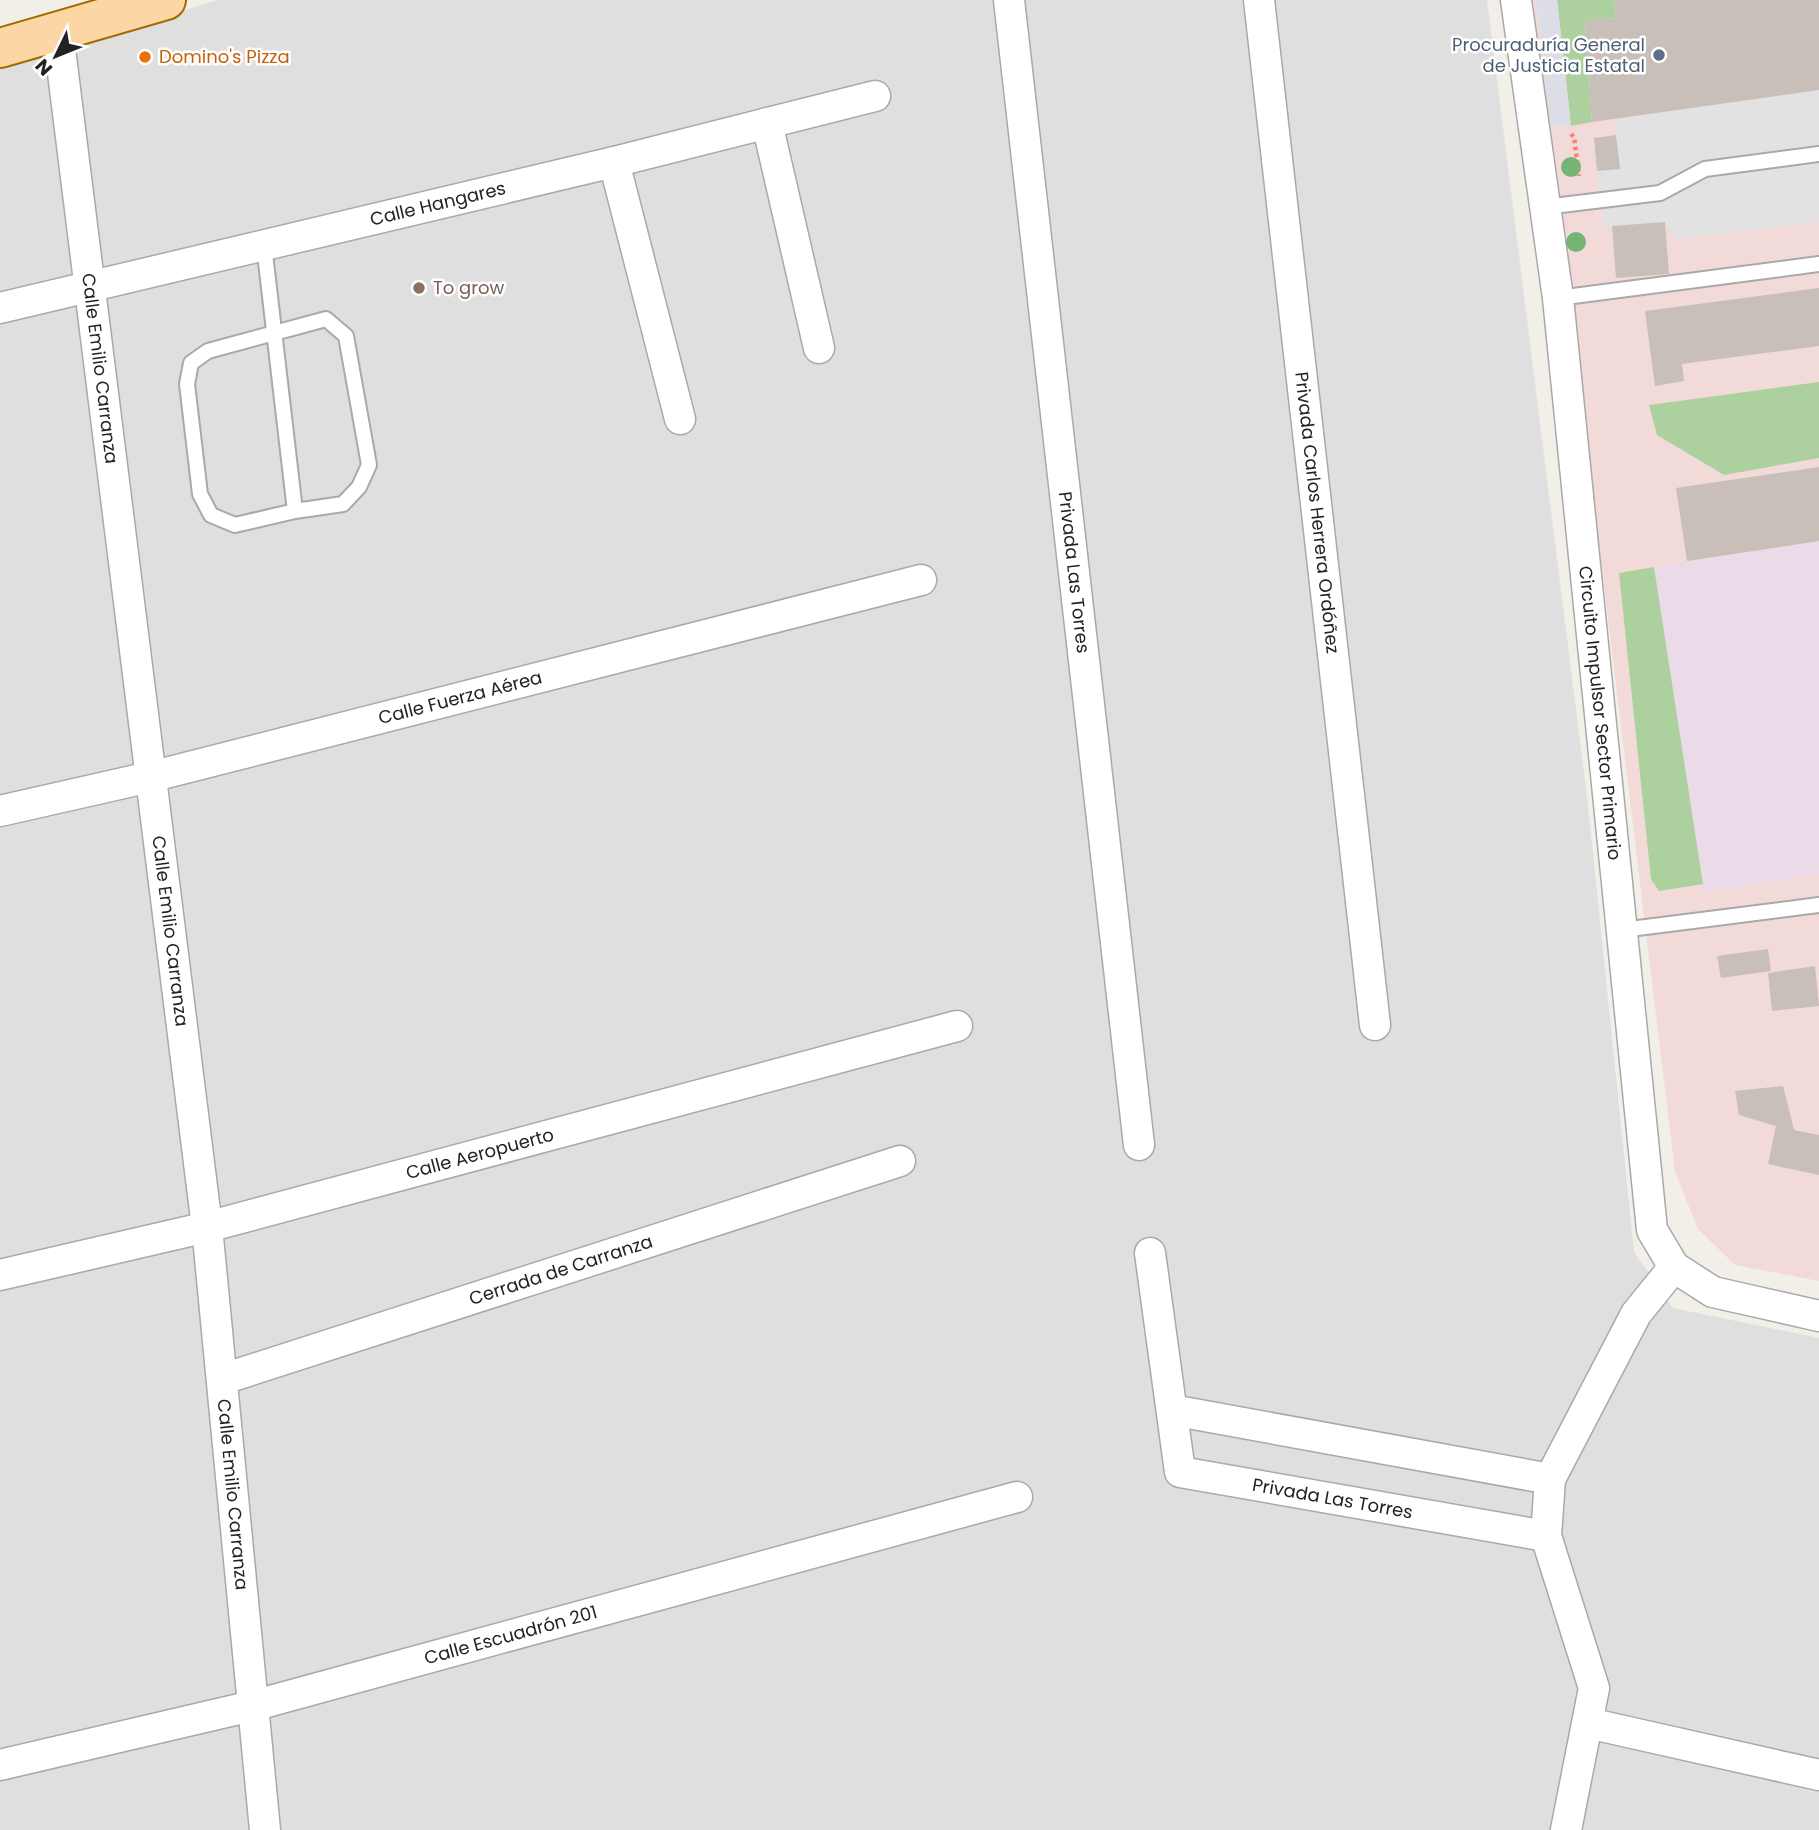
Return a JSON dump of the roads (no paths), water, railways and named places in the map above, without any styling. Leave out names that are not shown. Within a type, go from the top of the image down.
[{"type":"main road","points":[[0,48],[166,0]]},
{"type":"street","name":"Privada Las Torres","points":[[1009,0],[1139,1145]]},
{"type":"street","name":"Privada Carlos Herrera Ordóñez","points":[[1259,0],[1376,1025]]},
{"type":"street","name":"Circuito Impulsor Sector Primario","points":[[1516,0],[1558,298],[1652,1230],[1674,1268],[1713,1292],[1819,1316]]},
{"type":"street","name":"Calle Emilio Carranza","points":[[58,33],[207,1227],[265,1830]]},
{"type":"street","name":"Calle Hangares","points":[[0,308],[614,162],[875,96]]},
{"type":"street","points":[[767,123],[819,348]]},
{"type":"street","points":[[614,162],[680,419]]},
{"type":"street","name":"Calle Fuerza Aérea","points":[[0,810],[150,777],[920,580]]},
{"type":"street","name":"Calle Aeropuerto","points":[[0,1275],[207,1227],[957,1026]]},
{"type":"street","name":"Cerrada de Carranza","points":[[223,1379],[900,1161]]},
{"type":"street","name":"Privada Las Torres","points":[[1150,1253],[1180,1472],[1546,1536]]},
{"type":"street","points":[[1566,1830],[1594,1688],[1546,1536],[1550,1479],[1636,1314],[1674,1268]]},
{"type":"street","points":[[1172,1410],[1550,1479]]},
{"type":"street","name":"Calle Escuadrón 201","points":[[0,1765],[252,1706],[1017,1497]]},
{"type":"street","points":[[1588,1723],[1819,1775]]},
{"type":"lane","points":[[1545,207],[1660,192],[1705,169],[1819,155]]},
{"type":"lane","points":[[264,245],[295,511]]},
{"type":"lane","points":[[1558,298],[1819,264]]},
{"type":"lane","points":[[326,319],[346,336],[369,465],[359,487],[343,504],[295,511],[234,525],[211,515],[200,494],[187,384],[191,363],[208,351],[326,319]]},
{"type":"lane","points":[[1622,930],[1819,905]]},
{"type":"place","name":"Procuraduría General de Justicia Estatal","points":[[1659,55]]},
{"type":"place","name":"Domino's Pizza","points":[[145,57]]},
{"type":"place","name":"To grow","points":[[419,288]]}]
